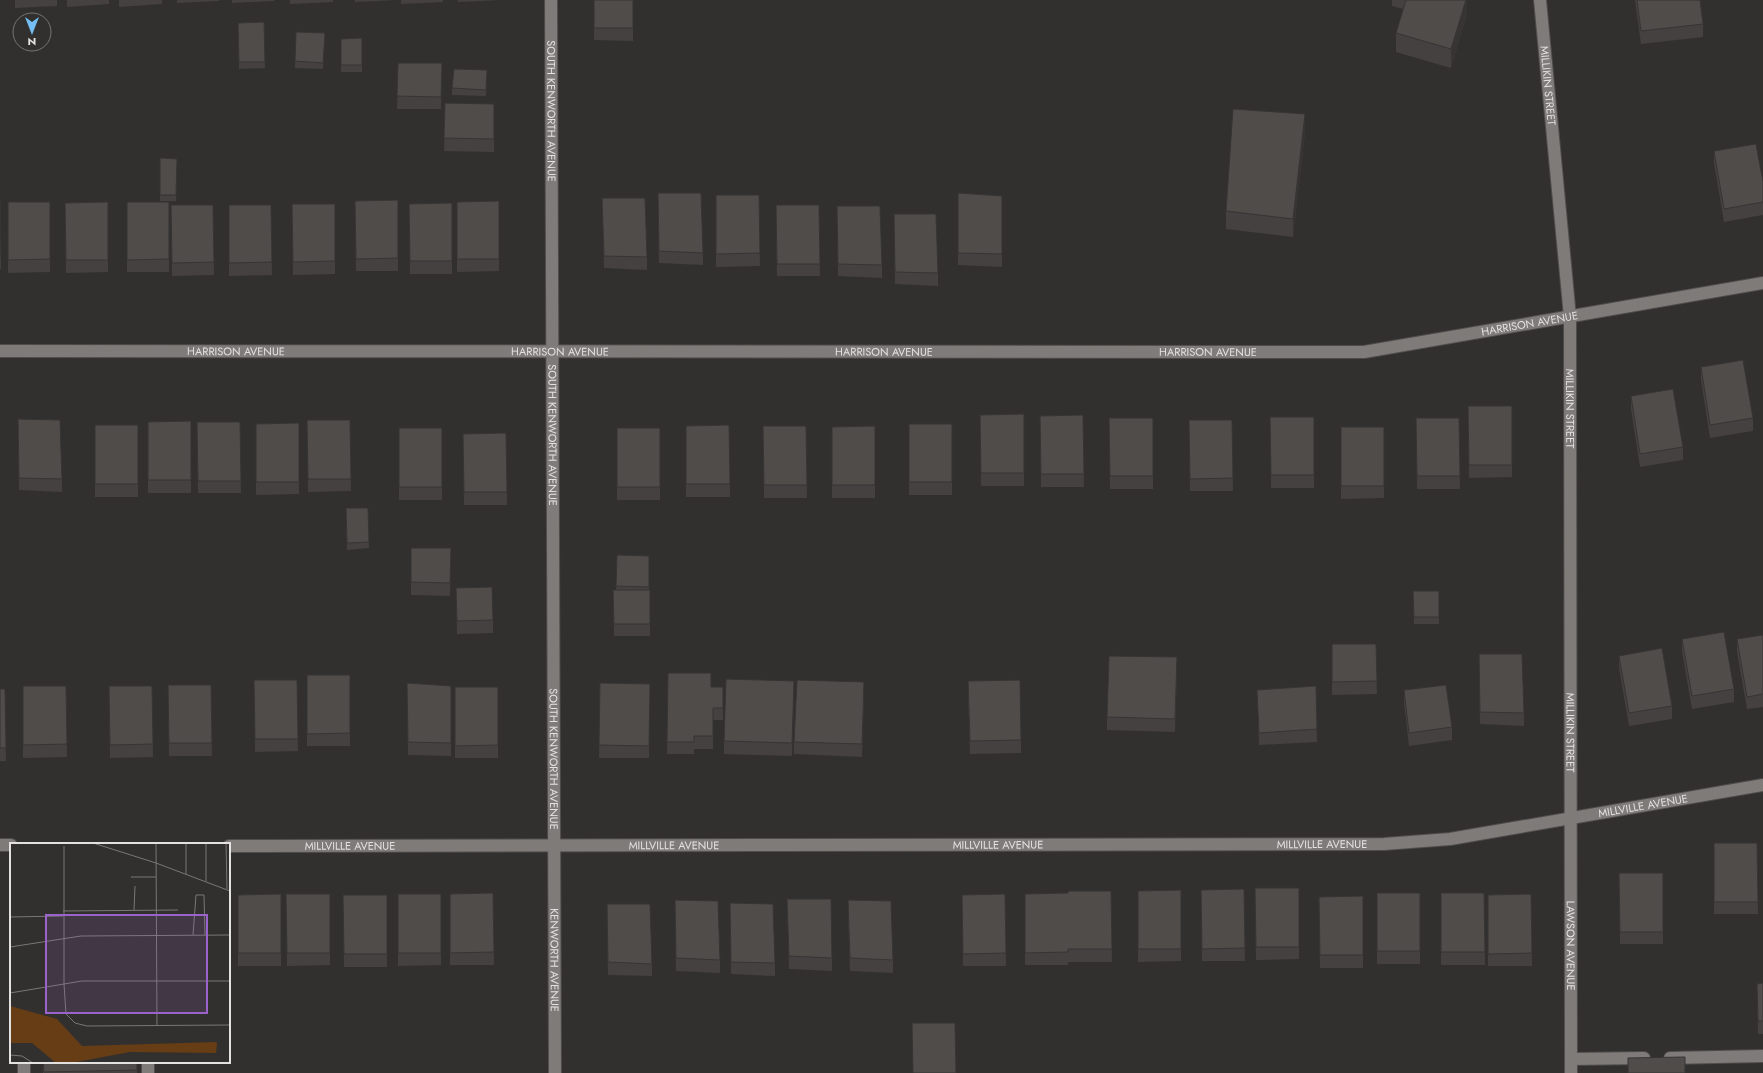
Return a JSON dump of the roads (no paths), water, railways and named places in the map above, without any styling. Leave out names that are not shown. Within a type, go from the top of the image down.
[{"type":"street","name":"SOUTH KENWORTH AVENUE","points":[[551,0],[554,846]]},
{"type":"street","name":"MILLIKIN STREET","points":[[1540,0],[1570,317],[1570,818]]},
{"type":"street","name":"HARRISON AVENUE","points":[[0,351],[552,350],[1364,352],[1763,283]]},
{"type":"street","name":"MILLVILLE AVENUE","points":[[230,846],[1384,844],[1450,839],[1763,785]]},
{"type":"street","name":"LAWSON AVENUE","points":[[1570,818],[1571,1073]]},
{"type":"street","points":[[0,846],[10,845]]},
{"type":"street","name":"KENWORTH AVENUE","points":[[554,846],[555,1073]]},
{"type":"street","points":[[1571,1059],[1763,1056]]}]
